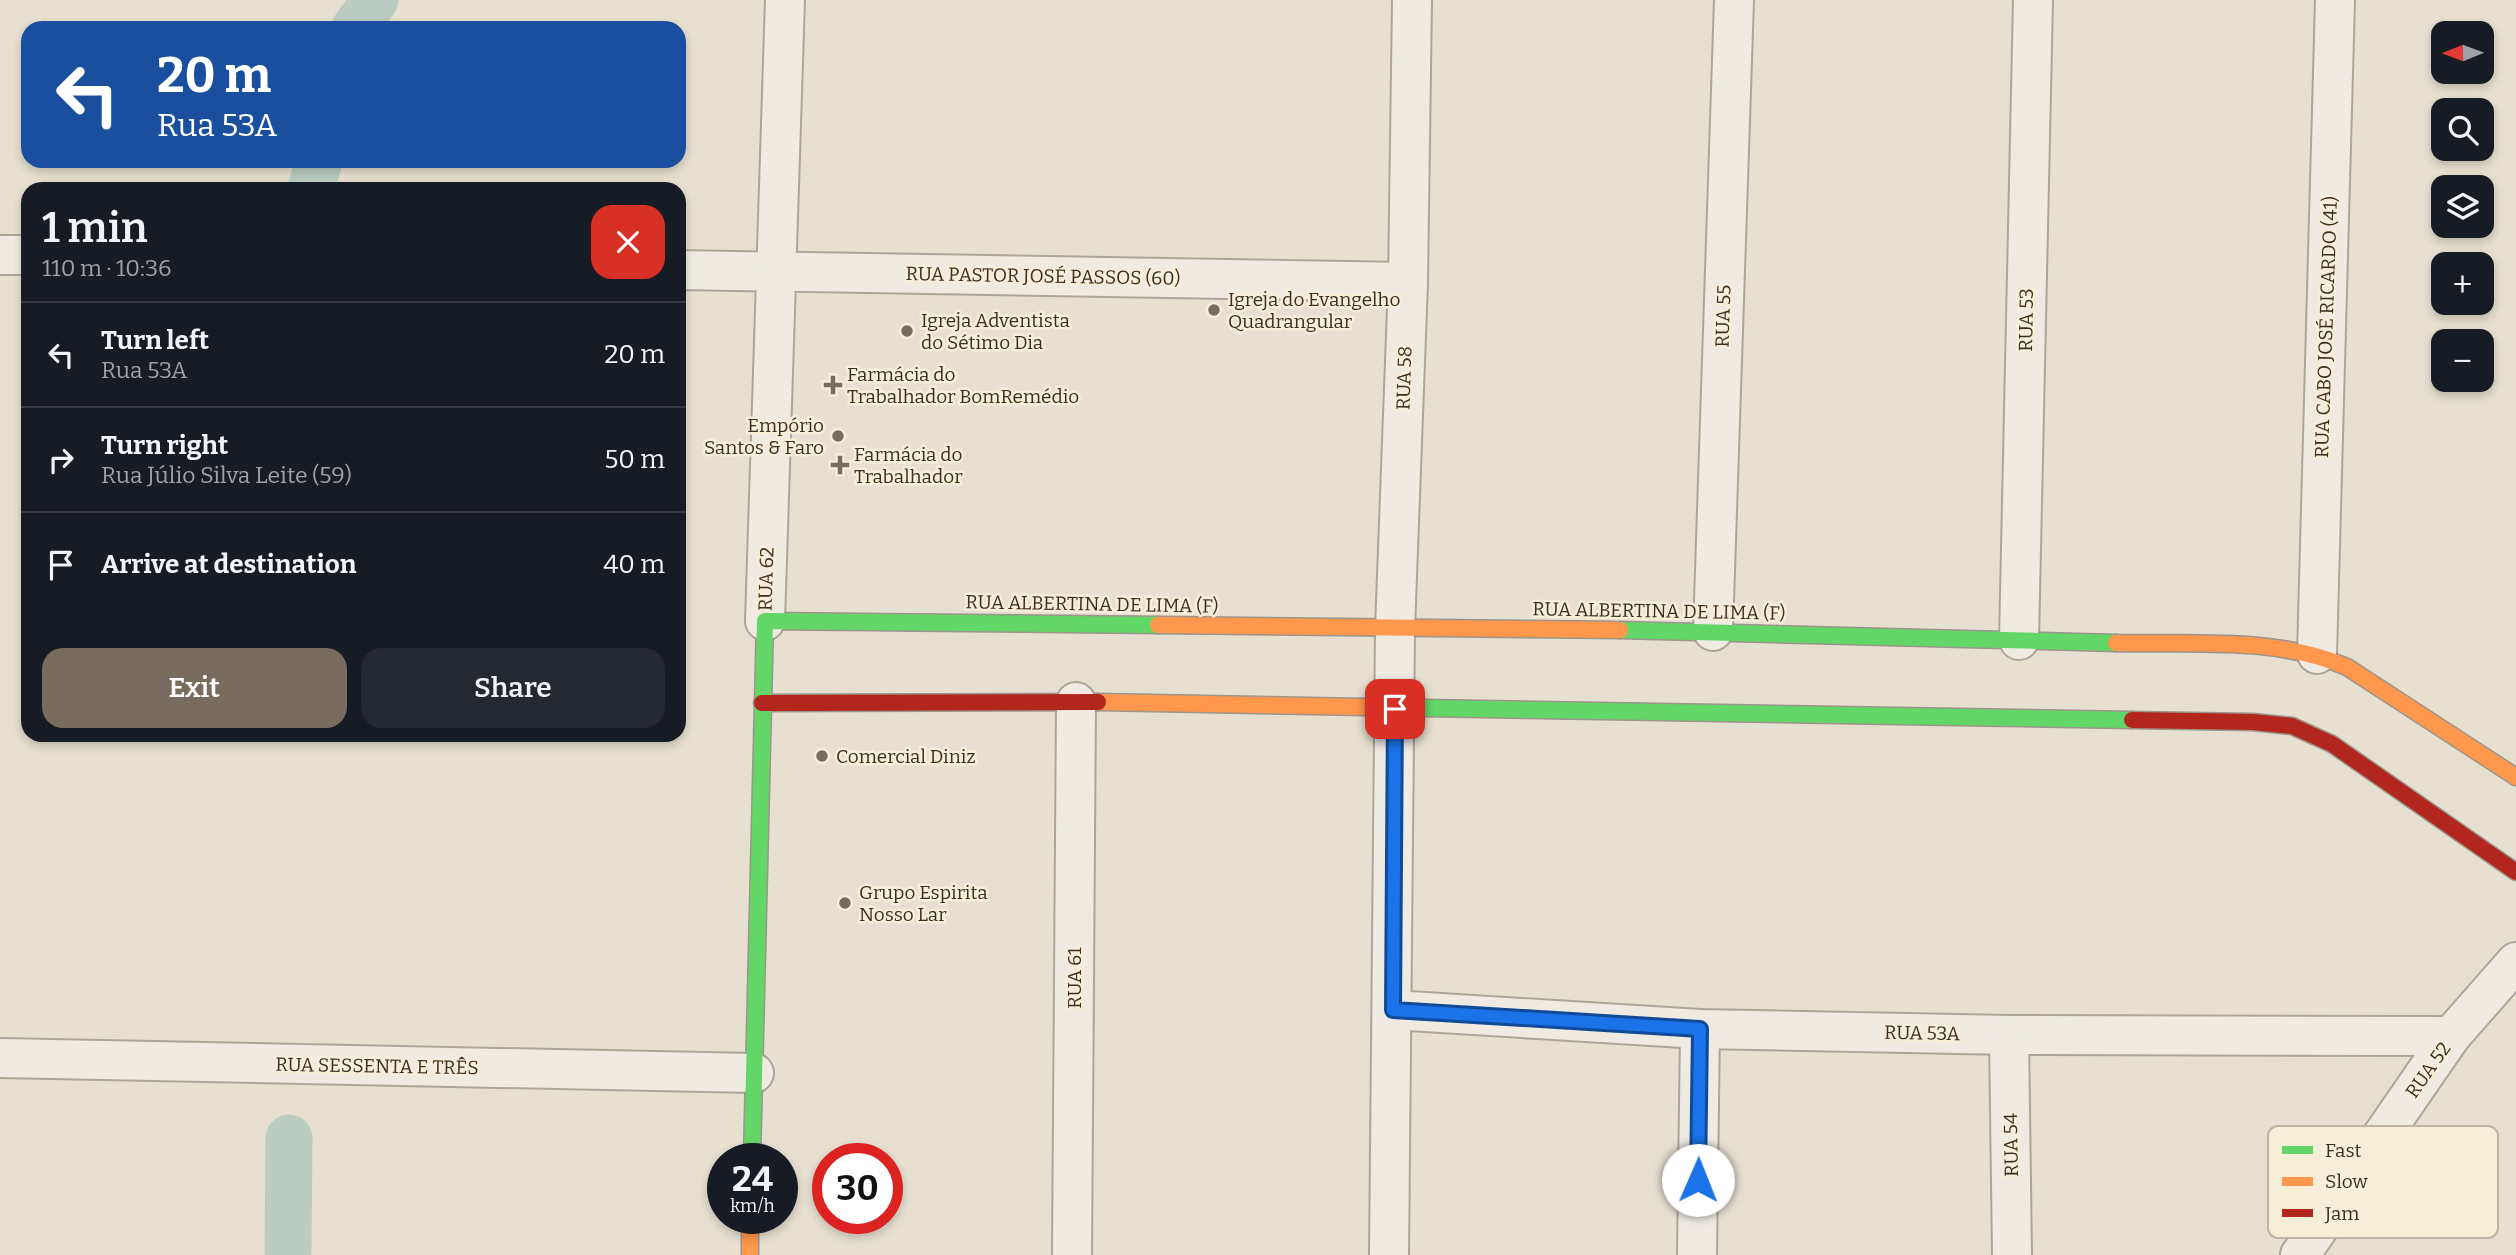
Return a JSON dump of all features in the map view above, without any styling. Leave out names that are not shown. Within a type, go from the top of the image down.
[{"type":"street","name":"RUA 62","points":[[752,1143],[762,703],[785,0]]},
{"type":"street","name":"RUA 58","points":[[1389,1255],[1395,629],[1408,282],[1412,0]]},
{"type":"street","name":"RUA 55","points":[[1713,631],[1734,0]]},
{"type":"street","name":"RUA 53","points":[[2019,640],[2033,0]]},
{"type":"street","name":"RUA CABO JOSÉ RICARDO (41)","points":[[2317,654],[2335,0]]},
{"type":"street","points":[[0,255],[21,255]]},
{"type":"street","name":"RUA PASTOR JOSÉ PASSOS (60)","points":[[686,270],[1408,282]]},
{"type":"street","name":"RUA ALBERTINA DE LIMA (F)","points":[[765,621],[1713,631],[2286,648],[2317,654],[2347,667],[2516,777]]},
{"type":"street","points":[[762,703],[1076,702],[2253,722],[2292,726],[2332,744],[2516,872]]},
{"type":"street","name":"RUA 61","points":[[1072,1255],[1076,702]]},
{"type":"street","name":"RUA 52","points":[[2389,1126],[2451,1036],[2516,962]]},
{"type":"street","name":"RUA 53A","points":[[1393,1010],[1700,1029],[2009,1035],[2451,1036]]},
{"type":"street","points":[[1697,1255],[1700,1029]]},
{"type":"street","name":"RUA 54","points":[[2009,1035],[2012,1255]]},
{"type":"street","name":"RUA SESSENTA E TRÊS","points":[[0,1058],[754,1073]]},
{"type":"street","points":[[750,1234],[750,1255]]},
{"type":"street","name":"RUA 52","points":[[2300,1255],[2312,1238]]},
{"type":"waterway","points":[[360,21],[375,0]]},
{"type":"waterway","points":[[313,182],[317,168]]},
{"type":"waterway","points":[[288,1255],[289,1138]]},
{"type":"traffic: fast","points":[[752,1143],[765,621],[1158,625]]},
{"type":"traffic: fast","points":[[1620,630],[2116,643]]},
{"type":"traffic: fast","points":[[1365,707],[2132,720]]},
{"type":"traffic: slow","points":[[1158,625],[1620,630]]},
{"type":"traffic: slow","points":[[2116,643],[2263,646],[2320,657],[2347,667],[2516,777]]},
{"type":"traffic: slow","points":[[1098,702],[1365,707]]},
{"type":"traffic: slow","points":[[750,1234],[750,1255]]},
{"type":"traffic: jam","points":[[762,703],[1098,702]]},
{"type":"traffic: jam","points":[[2132,720],[2253,722],[2292,726],[2332,744],[2516,872]]},
{"type":"place","name":"Igreja do Evangelho Quadrangular","points":[[1214,310]]},
{"type":"place","name":"Igreja Adventista do Sétimo Dia","points":[[907,331]]},
{"type":"place","name":"Farmácia do Trabalhador BomRemédio","points":[[833,385]]},
{"type":"place","name":"Empório Santos & Faro","points":[[838,436]]},
{"type":"place","name":"Farmácia do Trabalhador","points":[[840,465]]},
{"type":"place","name":"Comercial Diniz","points":[[822,756]]},
{"type":"place","name":"Grupo Espirita Nosso Lar","points":[[845,903]]},
{"type":"route","points":[[1395,709],[1393,1010],[1700,1029],[1698,1180]]}]
